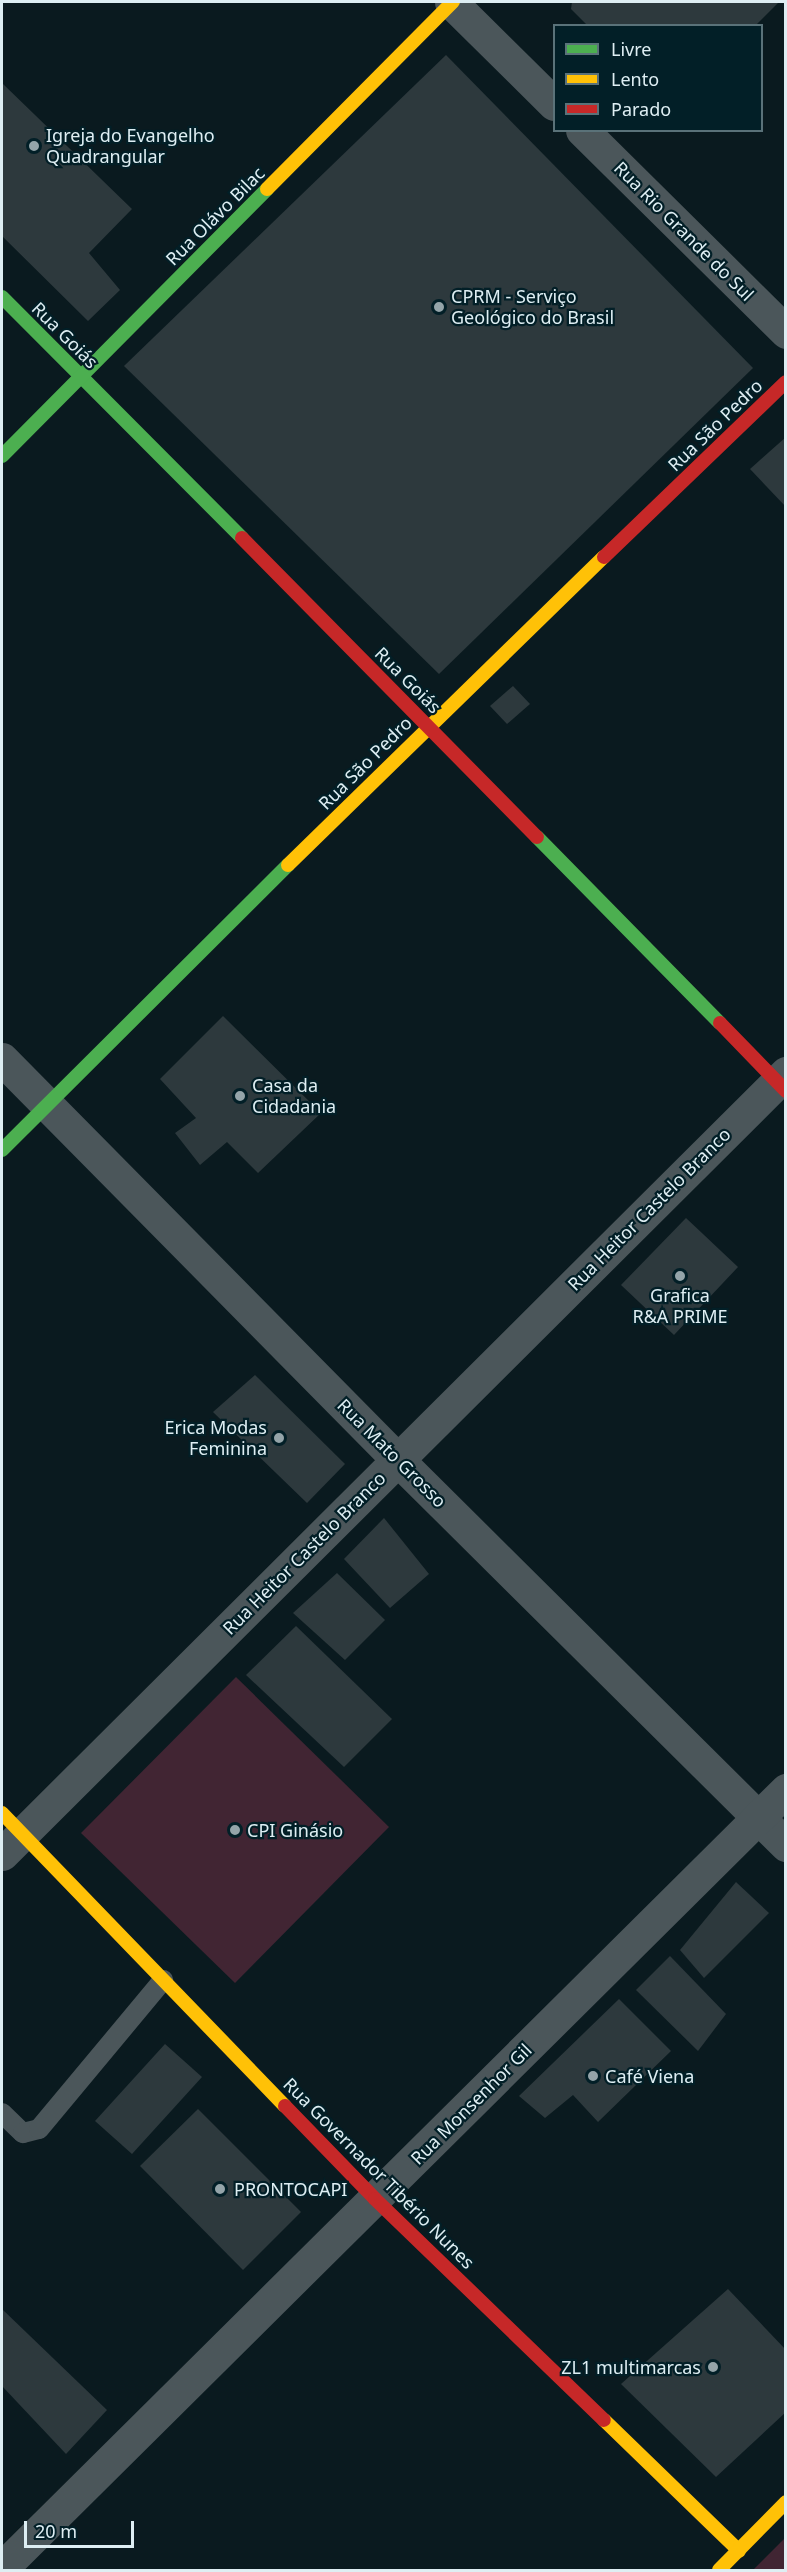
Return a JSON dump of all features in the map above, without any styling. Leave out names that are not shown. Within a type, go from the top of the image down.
[{"type":"street","points":[[452,2],[553,102]]},
{"type":"street","name":"Rua Olávo Bilac","points":[[2,456],[452,2]]},
{"type":"street","name":"Rua Rio Grande do Sul","points":[[584,132],[786,332]]},
{"type":"street","name":"Rua Goiás","points":[[2,297],[783,1082]]},
{"type":"street","name":"Rua São Pedro","points":[[2,1150],[428,726],[786,382]]},
{"type":"street","name":"Rua Mato Grosso","points":[[2,1059],[398,1460],[786,1845]]},
{"type":"street","name":"Rua Heitor Castelo Branco","points":[[8,1834],[398,1460],[783,1082]]},
{"type":"street","name":"Rua Monsenhor Gil","points":[[3,2568],[786,1790]]},
{"type":"street","name":"Rua Governador Tibério Nunes","points":[[8,1834],[163,1980],[375,2199],[739,2550]]},
{"type":"street","points":[[719,2571],[786,2502]]},
{"type":"lane","points":[[2,2113],[22,2133],[39,2129],[163,1980]]},
{"type":"shaded area","name":"CPI Ginásio","points":[[236,1677],[389,1827],[235,1983],[81,1833]]},
{"type":"shaded area","points":[[785,2538],[785,2570],[753,2570]]},
{"type":"building","points":[[572,2],[779,2],[757,24],[586,24],[571,9]]},
{"type":"building","name":"CPRM - Serviço Geológico do Brasil","points":[[446,55],[753,368],[439,674],[124,366]]},
{"type":"building","name":"Igreja do Evangelho Quadrangular","points":[[2,83],[132,209],[89,253],[120,290],[88,321],[2,236]]},
{"type":"building","points":[[786,437],[786,507],[750,469]]},
{"type":"building","points":[[513,686],[530,704],[507,724],[490,706]]},
{"type":"building","name":"Casa da Cidadania","points":[[223,1016],[321,1113],[258,1173],[227,1142],[200,1165],[175,1133],[196,1118],[160,1079]]},
{"type":"building","name":"Grafica R&A PRIME","points":[[686,1218],[738,1267],[674,1335],[621,1285]]},
{"type":"building","name":"Erica Modas Feminina","points":[[255,1375],[345,1464],[307,1503],[213,1412]]},
{"type":"building","points":[[384,1518],[429,1574],[390,1608],[344,1559]]},
{"type":"building","points":[[337,1573],[385,1620],[345,1660],[293,1613]]},
{"type":"building","points":[[296,1626],[392,1719],[344,1767],[246,1675]]},
{"type":"building","points":[[736,1882],[769,1913],[704,1978],[680,1950]]},
{"type":"building","points":[[670,1956],[726,2014],[698,2051],[636,1990]]},
{"type":"building","name":"Café Viena","points":[[619,1999],[671,2051],[598,2122],[573,2095],[545,2118],[519,2096]]},
{"type":"building","points":[[165,2044],[202,2077],[132,2154],[95,2121]]},
{"type":"building","name":"PRONTOCAPI","points":[[198,2109],[301,2212],[243,2270],[140,2166]]},
{"type":"building","name":"ZL1 multimarcas","points":[[728,2289],[786,2350],[786,2412],[716,2477],[621,2384]]},
{"type":"building","points":[[2,2309],[107,2410],[66,2454],[2,2386]]},
{"type":"traffic: fast","points":[[2,456],[267,189]]},
{"type":"traffic: fast","points":[[2,297],[242,538]]},
{"type":"traffic: fast","points":[[537,837],[720,1023]]},
{"type":"traffic: fast","points":[[2,1150],[288,865]]},
{"type":"traffic: slow","points":[[267,189],[453,2]]},
{"type":"traffic: slow","points":[[288,865],[604,557]]},
{"type":"traffic: slow","points":[[2,1813],[285,2106]]},
{"type":"traffic: slow","points":[[604,2420],[739,2551]]},
{"type":"traffic: slow","points":[[719,2570],[786,2502]]},
{"type":"traffic: jam","points":[[604,557],[786,382]]},
{"type":"traffic: jam","points":[[242,538],[537,837]]},
{"type":"traffic: jam","points":[[720,1023],[786,1091]]},
{"type":"traffic: jam","points":[[285,2106],[375,2199],[604,2420]]},
{"type":"place","name":"Igreja do Evangelho Quadrangular","points":[[34,146]]},
{"type":"place","name":"CPRM - Serviço Geológico do Brasil","points":[[439,307]]},
{"type":"place","name":"Casa da Cidadania","points":[[240,1096]]},
{"type":"place","name":"Grafica R&A PRIME","points":[[680,1276]]},
{"type":"place","name":"Erica Modas Feminina","points":[[279,1438]]},
{"type":"place","name":"CPI Ginásio","points":[[235,1830]]},
{"type":"place","name":"Café Viena","points":[[593,2076]]},
{"type":"place","name":"PRONTOCAPI","points":[[220,2189]]},
{"type":"place","name":"ZL1 multimarcas","points":[[713,2367]]}]
